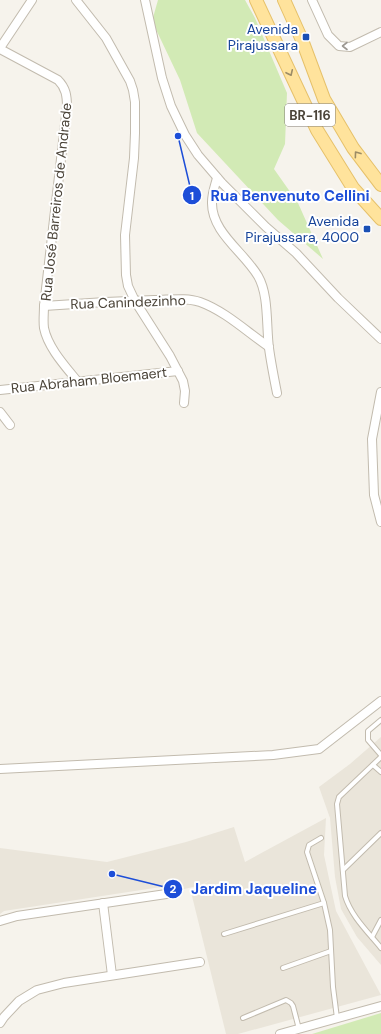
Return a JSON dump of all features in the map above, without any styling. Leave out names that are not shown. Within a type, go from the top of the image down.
[{"type":"main road","name":"BR-116","points":[[256,0],[317,130],[353,188],[381,219]]},
{"type":"main road","name":"BR-116","points":[[284,0],[302,40],[324,99],[353,148],[381,185]]},
{"type":"street","points":[[0,49],[32,0]]},
{"type":"street","points":[[76,0],[106,38],[130,81],[133,90],[135,113],[134,158],[125,235],[126,275],[128,286],[135,301],[183,381],[185,391],[184,403]]},
{"type":"street","points":[[145,0],[162,78],[171,106],[185,135],[198,155],[217,178],[266,227],[296,254],[365,325],[381,339]]},
{"type":"street","points":[[312,0],[328,35],[339,46],[350,47],[381,32]]},
{"type":"street","name":"Rua José Barreiros de Andrade","points":[[0,49],[58,80],[63,85],[67,96],[44,306],[44,327],[47,338],[78,382]]},
{"type":"street","points":[[217,178],[213,191],[213,209],[217,222],[258,277],[264,291],[269,347],[277,392]]},
{"type":"street","name":"Rua Canindezinho","points":[[44,306],[87,302],[186,300],[199,302],[211,307],[231,319],[269,347]]},
{"type":"street","name":"Rua Abraham Bloemaert","points":[[0,390],[178,371]]},
{"type":"street","points":[[381,392],[372,439],[374,495],[381,522]]},
{"type":"street","points":[[0,412],[10,425]]},
{"type":"street","points":[[0,769],[273,755],[319,749],[381,701]]},
{"type":"street","points":[[0,921],[17,916],[172,893]]},
{"type":"street","points":[[103,903],[112,975]]},
{"type":"street","points":[[0,1023],[19,1001],[37,990],[64,983],[200,962]]},
{"type":"street","points":[[280,1034],[381,1006]]},
{"type":"lane","points":[[381,720],[368,731],[367,737],[381,756],[338,799],[337,804],[346,902],[353,914],[381,948]]},
{"type":"lane","points":[[374,764],[381,772]]},
{"type":"lane","points":[[343,870],[381,833]]},
{"type":"lane","points":[[321,838],[309,845],[307,850],[324,903],[330,930],[337,1018]]},
{"type":"lane","points":[[224,934],[324,903]]},
{"type":"lane","points":[[372,937],[381,920]]},
{"type":"lane","points":[[283,968],[331,951]]},
{"type":"lane","points":[[242,1018],[282,1001],[289,1001],[293,1006],[299,1029]]},
{"type":"shaded area","points":[[381,737],[381,965],[357,937],[341,909],[335,877],[330,818],[319,787],[350,764]]},
{"type":"shaded area","points":[[326,818],[324,855],[336,911],[381,995],[238,1034],[226,1034],[191,892],[212,879],[201,885],[168,893],[161,887],[4,911],[0,914],[0,848],[107,862],[186,842],[234,827],[245,862]]},
{"type":"green space","points":[[158,0],[245,0],[255,18],[287,93],[285,144],[274,169],[298,203],[323,259],[278,220],[197,133],[180,80],[152,21]]},
{"type":"green space","points":[[381,1013],[381,1034],[312,1034]]},
{"type":"place","name":"Avenida Pirajussara","points":[[306,37]]},
{"type":"place","name":"Rua Benvenuto Cellini","points":[[178,136]]},
{"type":"place","name":"Avenida Pirajussara, 4000","points":[[367,229]]},
{"type":"place","name":"Jardim Jaqueline","points":[[112,874]]}]
